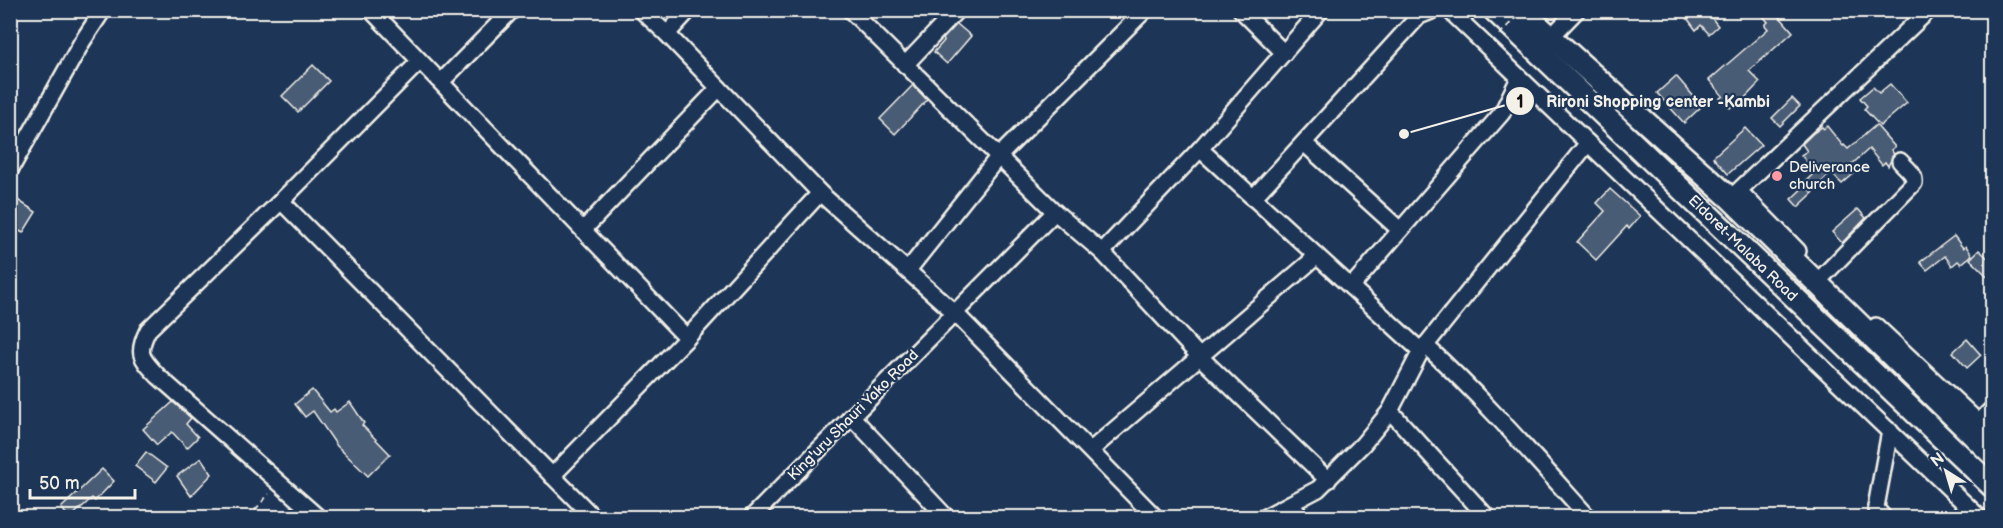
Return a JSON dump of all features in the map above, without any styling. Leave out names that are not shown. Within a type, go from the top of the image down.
[{"type":"highway","name":"Eldoret-Malaba Road","points":[[1494,10],[1992,486]]},
{"type":"highway","name":"Eldoret-Malaba Road","points":[[1522,10],[1550,38],[1735,195],[1992,454]]},
{"type":"street","points":[[371,10],[687,338]]},
{"type":"street","points":[[441,82],[512,10]]},
{"type":"street","points":[[641,10],[667,34],[820,193],[955,313],[1156,518]]},
{"type":"street","points":[[667,34],[689,10]]},
{"type":"street","points":[[850,10],[1055,212],[1102,252],[1200,357],[1328,480]]},
{"type":"street","points":[[905,65],[957,10]]},
{"type":"street","points":[[908,270],[999,156],[1145,10]]},
{"type":"street","points":[[1241,10],[1284,52]]},
{"type":"street","points":[[1102,252],[1200,149],[1321,10]]},
{"type":"street","points":[[1253,198],[1419,16],[1434,10]]},
{"type":"street","points":[[1449,10],[1980,518]]},
{"type":"street","points":[[1550,38],[1577,10]]},
{"type":"street","points":[[1929,10],[1735,195],[1992,435]]},
{"type":"street","points":[[10,170],[96,14]]},
{"type":"street","points":[[319,518],[158,376],[143,360],[140,346],[148,330],[282,201],[419,62]]},
{"type":"street","points":[[1351,287],[1502,113],[1519,78]]},
{"type":"street","points":[[583,230],[719,88]]},
{"type":"street","points":[[1304,143],[1400,230]]},
{"type":"street","points":[[1263,518],[1318,489],[1390,411],[1423,348],[1588,143]]},
{"type":"street","points":[[1200,149],[1351,287],[1452,370],[1514,433],[1589,518]]},
{"type":"street","points":[[1823,276],[1914,183],[1912,173],[1900,161]]},
{"type":"street","points":[[552,476],[687,338],[820,193]]},
{"type":"street","points":[[282,201],[594,518]]},
{"type":"street","name":"King'uru Shauri Yako Road","points":[[751,518],[1055,212]]},
{"type":"street","points":[[1091,450],[1317,256]]},
{"type":"street","points":[[1979,422],[1992,409]]},
{"type":"street","points":[[1390,411],[1488,518]]},
{"type":"street","points":[[851,416],[947,518]]},
{"type":"street","points":[[1884,518],[1876,507],[1890,431]]},
{"type":"street","points":[[1290,504],[1302,518]]},
{"type":"path","points":[[1499,35],[1522,10]]},
{"type":"path","points":[[248,518],[274,487]]},
{"type":"building","points":[[1681,10],[1718,10],[1711,17],[1718,26],[1709,34],[1701,25],[1696,30]]},
{"type":"building","points":[[1758,10],[1774,10],[1793,32],[1749,71],[1760,82],[1740,103],[1738,100],[1730,108],[1720,98],[1723,96],[1709,80],[1768,29],[1765,25],[1768,22]]},
{"type":"building","points":[[957,24],[971,36],[947,64],[934,52]]},
{"type":"building","points":[[313,65],[329,81],[298,112],[282,96]]},
{"type":"building","points":[[1676,76],[1702,106],[1684,123],[1657,93]]},
{"type":"building","points":[[1890,84],[1907,103],[1880,126],[1864,109],[1867,106],[1860,98],[1873,87],[1879,93]]},
{"type":"building","points":[[913,85],[927,100],[895,134],[880,119]]},
{"type":"building","points":[[1792,98],[1800,106],[1780,126],[1772,118]]},
{"type":"building","points":[[1876,125],[1895,147],[1891,150],[1894,154],[1888,166],[1885,162],[1882,165],[1869,149],[1851,165],[1857,171],[1842,184],[1831,173],[1812,191],[1804,183],[1815,172],[1801,155],[1807,151],[1802,144],[1812,134],[1827,126],[1848,149]]},
{"type":"building","points":[[1745,128],[1761,145],[1728,174],[1713,157]]},
{"type":"building","points":[[1805,186],[1813,193],[1798,207],[1791,199]]},
{"type":"building","points":[[1610,189],[1640,216],[1629,229],[1627,226],[1596,260],[1577,242],[1605,211],[1597,203]]},
{"type":"building","points":[[16,199],[36,212],[23,233],[10,226],[10,207]]},
{"type":"building","points":[[1858,209],[1866,218],[1842,243],[1832,232]]},
{"type":"building","points":[[1954,236],[1963,248],[1966,246],[1972,255],[1961,264],[1958,261],[1952,266],[1945,256],[1927,270],[1920,262]]},
{"type":"building","points":[[1979,250],[1992,262],[1992,281],[1970,259]]},
{"type":"building","points":[[1967,339],[1981,355],[1967,368],[1953,352]]},
{"type":"building","points":[[312,390],[330,412],[334,409],[336,412],[350,402],[364,423],[362,425],[390,454],[368,476],[337,446],[313,411],[305,417],[295,404]]},
{"type":"building","points":[[173,402],[191,418],[186,424],[198,437],[187,448],[172,432],[157,445],[143,429]]},
{"type":"building","points":[[146,452],[167,468],[156,482],[135,466]]},
{"type":"building","points":[[201,458],[212,474],[191,496],[177,476]]},
{"type":"building","points":[[102,469],[114,481],[95,501],[92,498],[70,518],[61,508]]},
{"type":"place","name":"Rironi Shopping center -Kambi","points":[[1404,134]]},
{"type":"place","name":"Deliverance church","points":[[1777,176]]}]
